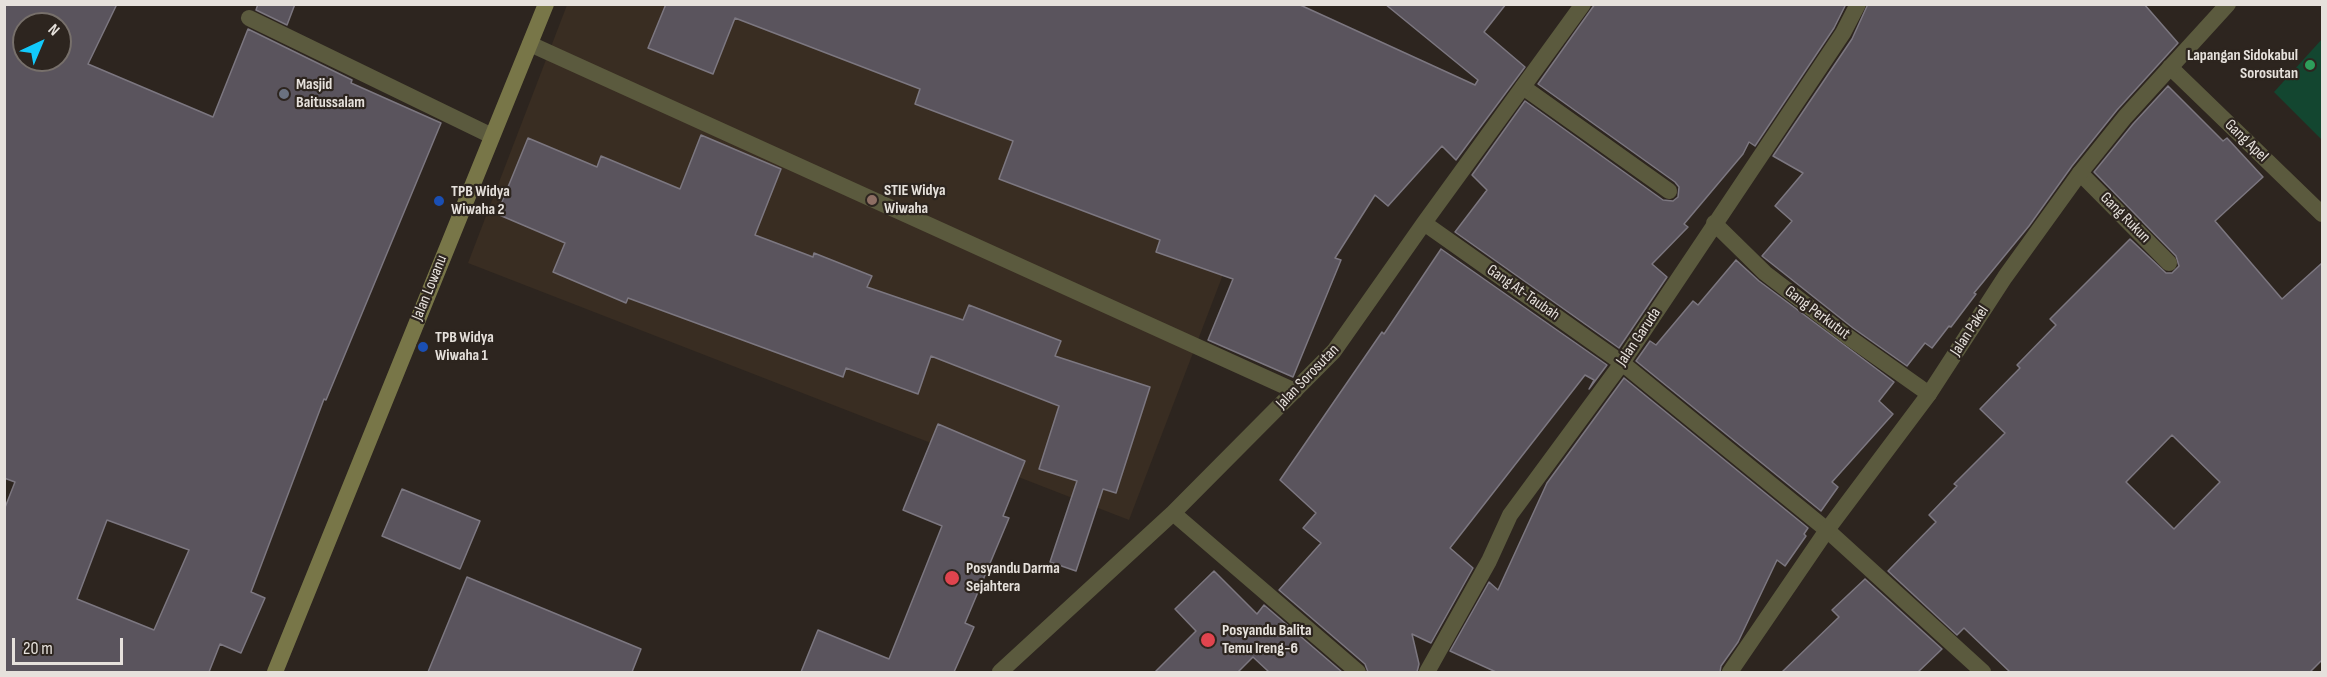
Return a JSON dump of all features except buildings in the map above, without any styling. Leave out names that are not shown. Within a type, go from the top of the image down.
[{"type":"main road","name":"Jalan Lowanu","points":[[275,672],[546,4]]},
{"type":"street","name":"Jalan Sorosutan","points":[[1000,672],[1173,513],[1334,351],[1583,4]]},
{"type":"street","name":"Jalan Garuda","points":[[1427,672],[1489,561],[1510,515],[1622,363],[1843,33],[1858,4]]},
{"type":"street","name":"Jalan Pakel","points":[[1730,672],[1827,530],[1929,394],[2005,277],[2080,173],[2125,117],[2228,4]]},
{"type":"street","points":[[249,18],[492,136]]},
{"type":"street","points":[[530,44],[1295,391]]},
{"type":"street","name":"Gang Apel","points":[[2170,67],[2322,214]]},
{"type":"street","points":[[1523,87],[1669,191]]},
{"type":"street","name":"Gang Rukun","points":[[2080,173],[2169,263]]},
{"type":"street","name":"Gang At-Taubah","points":[[1424,223],[1622,363],[1827,530],[1983,672]]},
{"type":"street","name":"Gang Perkutut","points":[[1714,223],[1764,273],[1929,394]]},
{"type":"street","points":[[1173,513],[1358,672]]},
{"type":"shaded area","name":"STIE Widya Wiwaha","points":[[567,5],[936,5],[1276,136],[1129,520],[468,263]]},
{"type":"green space","name":"Lapangan Sidokabul Sorosutan","points":[[2322,39],[2322,140],[2274,92]]},
{"type":"place","name":"Lapangan Sidokabul Sorosutan","points":[[2310,65]]},
{"type":"place","name":"Masjid Baitussalam","points":[[284,94]]},
{"type":"place","name":"STIE Widya Wiwaha","points":[[872,200]]},
{"type":"place","name":"TPB Widya Wiwaha 2","points":[[439,201]]},
{"type":"place","name":"TPB Widya Wiwaha 1","points":[[423,347]]},
{"type":"place","name":"Posyandu Darma Sejahtera","points":[[952,578]]},
{"type":"place","name":"Posyandu Balita Temu Ireng-6","points":[[1208,640]]}]
